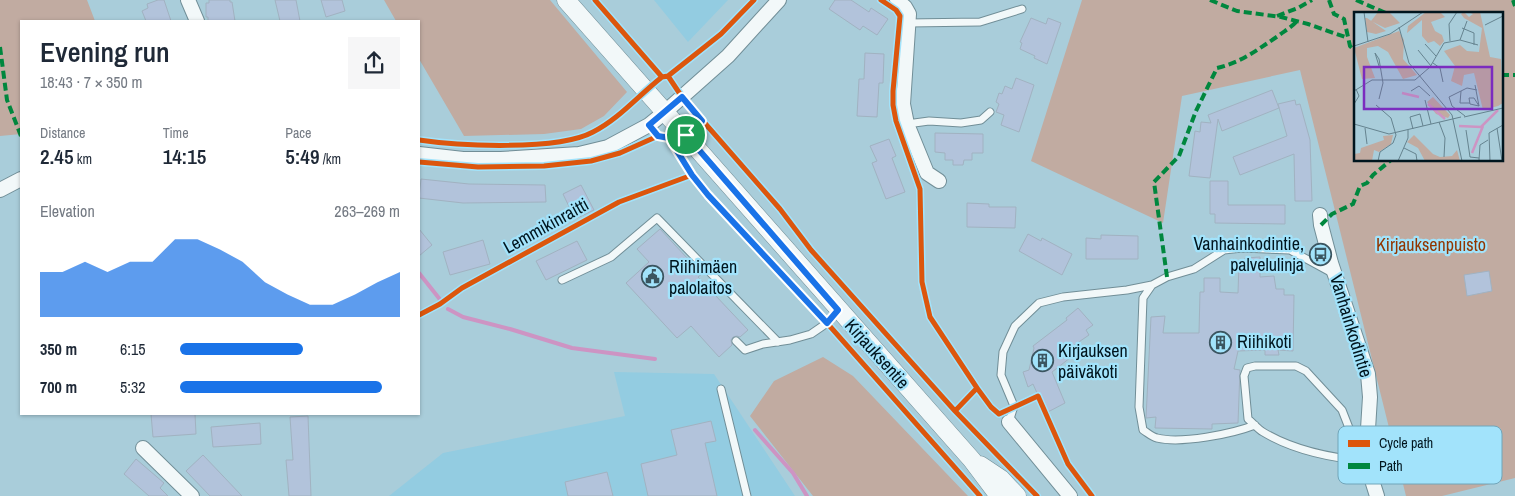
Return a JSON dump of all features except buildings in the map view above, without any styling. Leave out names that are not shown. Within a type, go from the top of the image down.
[{"type":"street","points":[[188,0],[197,20]]},
{"type":"street","name":"Kirjauksentie","points":[[566,0],[972,460],[999,496]]},
{"type":"street","points":[[420,154],[463,159],[501,159],[579,154],[608,147],[649,125],[665,112],[728,56],[779,0]]},
{"type":"street","points":[[897,0],[905,7],[909,14],[903,104],[907,124],[927,173],[939,181]]},
{"type":"street","points":[[0,190],[20,180]]},
{"type":"street","name":"Vanhainkodintie","points":[[1320,215],[1329,253],[1368,374],[1370,397],[1368,426]]},
{"type":"street","points":[[1009,422],[1070,496]]},
{"type":"street","points":[[144,448],[192,496]]},
{"type":"street","name":"Kirjauksentie","points":[[972,460],[1001,479],[1017,496]]},
{"type":"street","name":"Vanhainkodintie","points":[[1373,484],[1377,496]]},
{"type":"lane","points":[[908,23],[980,22],[1022,9]]},
{"type":"lane","points":[[907,124],[929,121],[961,122],[981,120],[990,112]]},
{"type":"lane","points":[[562,280],[611,257],[657,218],[778,342]]},
{"type":"lane","points":[[1009,422],[1014,406],[1002,375],[1003,352],[1015,326],[1039,303],[1063,297],[1127,290],[1152,285],[1167,277],[1194,269],[1224,250],[1242,248],[1290,250],[1337,276]]},
{"type":"lane","points":[[1152,285],[1143,298],[1139,407],[1143,430],[1155,438],[1178,441],[1244,429],[1255,425]]},
{"type":"lane","points":[[736,341],[745,350],[763,344],[812,334],[827,323],[838,310]]},
{"type":"lane","points":[[1338,458],[1326,456],[1262,432],[1248,419],[1244,376],[1246,368],[1255,366],[1296,366],[1306,371],[1342,410],[1348,426]]},
{"type":"lane","points":[[721,389],[747,496]]},
{"type":"shaded area","points":[[654,0],[728,0],[688,42]]},
{"type":"shaded area","points":[[614,372],[714,374],[795,496],[389,496],[443,453],[625,416]]},
{"type":"green space","points":[[0,0],[87,0],[95,20],[20,20],[20,134],[0,136]]},
{"type":"green space","points":[[384,0],[550,0],[627,92],[604,116],[581,129],[544,134],[464,136],[420,61],[420,20],[395,20]]},
{"type":"green space","name":"Kirjauksenpuisto","points":[[1082,0],[1515,0],[1515,478],[1502,481],[1502,426],[1389,426],[1300,70],[1182,96],[1163,223],[1031,161]]},
{"type":"green space","points":[[823,357],[853,376],[968,496],[813,496],[750,416],[774,381]]},
{"type":"green space","name":"Kirjauksenpuisto","points":[[1403,484],[1491,484],[1442,496],[1406,496]]},
{"type":"waterway","points":[[420,274],[442,302]]},
{"type":"waterway","points":[[448,309],[463,317],[572,348],[655,359]]},
{"type":"waterway","points":[[755,430],[793,473],[807,496]]},
{"type":"marked path","points":[[1210,0],[1237,11],[1281,17],[1348,38]]},
{"type":"marked path","points":[[1277,16],[1312,0]]},
{"type":"marked path","points":[[1329,0],[1334,14],[1344,19],[1350,46],[1354,50]]},
{"type":"marked path","points":[[1356,0],[1383,12]]},
{"type":"marked path","points":[[1513,0],[1515,6]]},
{"type":"marked path","points":[[1167,277],[1154,182],[1179,156],[1196,111],[1217,68],[1249,55],[1290,28],[1297,21]]},
{"type":"marked path","points":[[0,47],[7,100],[20,133]]},
{"type":"marked path","points":[[1502,75],[1515,75]]},
{"type":"marked path","points":[[1321,225],[1332,214],[1353,204],[1360,186],[1367,183],[1373,175],[1390,161]]},
{"type":"cycle path","points":[[595,0],[662,77]]},
{"type":"cycle path","points":[[420,140],[482,145],[533,144],[557,142],[593,132],[612,120],[662,77],[668,76],[721,34],[754,0]]},
{"type":"cycle path","points":[[881,0],[896,10],[900,16],[893,105],[896,121],[920,189],[922,282],[930,317],[977,388],[955,411]]},
{"type":"cycle path","points":[[668,76],[682,97],[780,209],[811,250],[955,411],[1037,496]]},
{"type":"cycle path","points":[[420,162],[478,167],[544,166],[591,161],[620,153],[658,136],[669,138],[692,175],[709,195],[827,323],[980,496]]},
{"type":"cycle path","name":"Lemmikinraitti","points":[[420,314],[440,304],[462,288],[619,202],[692,175]]},
{"type":"cycle path","points":[[977,388],[991,407],[999,414],[1038,396],[1068,464],[1092,496]]},
{"type":"place","name":"Vanhainkodintie, palvelulinja","points":[[1320,254]]},
{"type":"place","name":"Riihimäen palolaitos","points":[[653,277]]},
{"type":"place","name":"Riihikoti","points":[[1221,342]]},
{"type":"place","name":"Kirjauksen päiväkoti","points":[[1042,361]]},
{"type":"route","points":[[682,97],[702,121],[686,135],[838,310],[827,323],[708,195],[692,175],[669,138],[658,136],[649,125],[682,97]]}]
